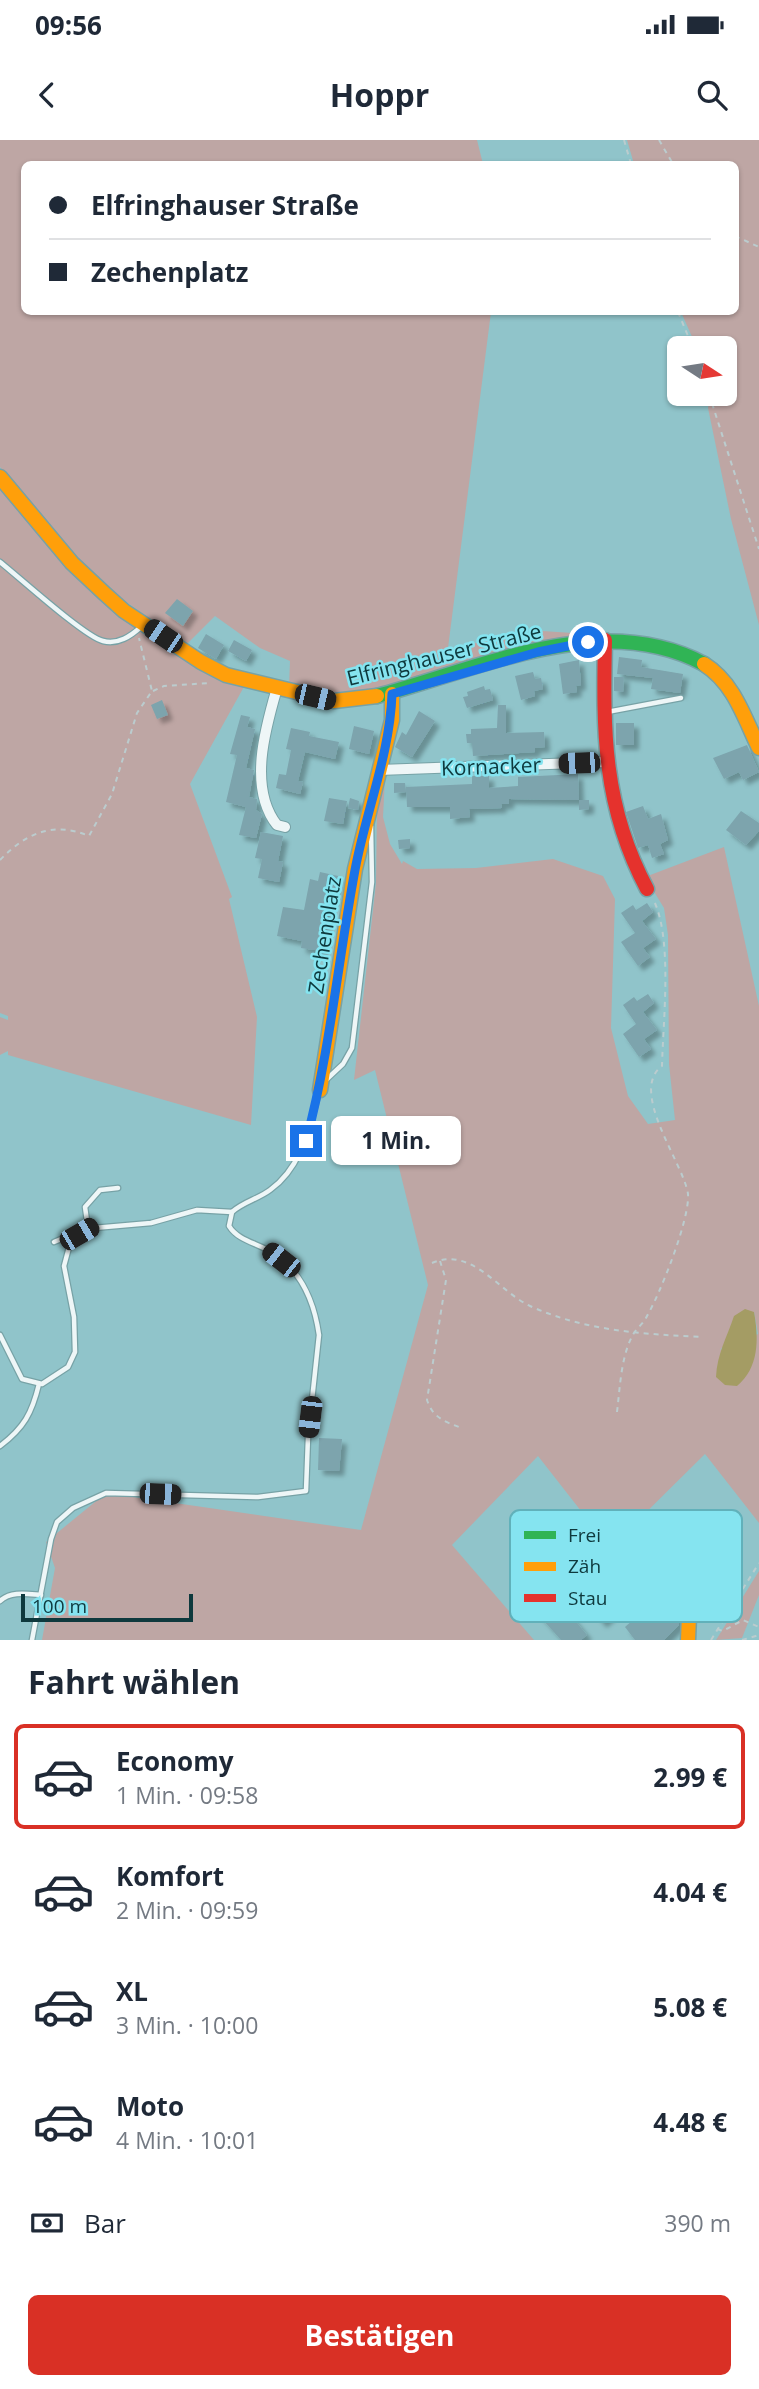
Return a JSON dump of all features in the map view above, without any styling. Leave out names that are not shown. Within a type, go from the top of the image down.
[{"type":"main road","name":"Elfringhauser Straße","points":[[0,477],[72,563],[140,627],[226,675],[334,701],[362,700],[392,694],[538,652],[605,640],[656,646],[708,666],[730,689],[759,748]]},
{"type":"main road","points":[[605,640],[604,762],[611,806],[636,870],[647,889]]},
{"type":"main road","name":"Zechenplatz","points":[[320,1088],[355,869],[392,720],[392,694]]},
{"type":"main road","points":[[688,1640],[689,1622]]},
{"type":"street","points":[[276,688],[264,746],[264,802],[277,825],[285,827]]},
{"type":"street","name":"Kornacker","points":[[379,770],[604,762]]},
{"type":"lane","points":[[0,562],[91,637],[111,642],[130,637],[140,627]]},
{"type":"lane","points":[[603,713],[681,698]]},
{"type":"lane","points":[[320,1088],[343,1064],[352,1048],[372,883],[369,811]]},
{"type":"lane","name":"Zechenplatz","points":[[232,1212],[269,1191],[294,1166],[306,1141],[320,1088]]},
{"type":"lane","points":[[92,1226],[86,1222],[85,1207],[92,1196],[100,1191],[118,1188]]},
{"type":"lane","points":[[32,1640],[47,1556],[57,1522],[73,1508],[106,1493],[258,1497],[306,1492],[308,1437],[319,1335],[307,1290],[292,1268],[270,1251],[235,1235],[229,1226],[232,1212],[197,1210],[151,1223],[92,1226],[54,1242]]},
{"type":"lane","points":[[0,1335],[22,1379],[39,1384],[68,1367],[75,1352],[74,1317],[64,1266],[72,1236]]},
{"type":"lane","points":[[0,1446],[22,1430],[33,1411],[39,1384]]},
{"type":"lane","points":[[0,1601],[6,1596],[18,1594],[41,1595]]},
{"type":"path","points":[[624,140],[630,161]]},
{"type":"path","points":[[659,140],[671,161]]},
{"type":"path","points":[[739,238],[759,247]]},
{"type":"path","points":[[679,315],[688,336]]},
{"type":"path","points":[[713,406],[759,549]]},
{"type":"path","points":[[140,627],[152,691]]},
{"type":"path","points":[[0,860],[32,833],[71,829],[89,836],[112,794],[137,713],[152,691],[164,686],[219,682],[226,675]]},
{"type":"path","points":[[617,1412],[621,1378],[633,1334],[645,1320],[658,1295],[688,1196],[682,1175],[660,1133],[651,1081],[653,1072],[662,1066],[664,936],[661,915],[647,889]]},
{"type":"path","points":[[440,1259],[446,1280],[427,1400],[430,1411],[441,1420],[462,1428]]},
{"type":"path","points":[[432,1263],[440,1259],[453,1259],[484,1271],[527,1304],[578,1325],[633,1334],[703,1338]]},
{"type":"path","points":[[742,1589],[759,1563]]},
{"type":"path","points":[[742,1621],[759,1627]]},
{"type":"path","points":[[711,1640],[720,1622]]},
{"type":"path","points":[[716,1628],[723,1631],[739,1622]]},
{"type":"path","points":[[741,1640],[759,1635]]},
{"type":"shaded area","points":[[0,140],[477,140],[482,161],[21,161],[21,315],[491,315],[448,648],[542,631],[588,634],[504,653],[370,690],[329,694],[289,687],[290,661],[260,648],[215,616],[186,645],[107,588],[71,551],[0,467]]},
{"type":"shaded area","points":[[627,140],[759,140],[759,625],[731,519],[708,408],[737,406],[737,336],[692,336],[682,315],[739,315],[739,161],[633,161]]},
{"type":"shaded area","points":[[0,485],[70,567],[245,685],[190,784],[232,897],[229,899],[257,1017],[251,1125],[8,1055],[8,1051],[0,1055],[0,1017],[8,1020],[8,1016],[0,1013]]},
{"type":"shaded area","points":[[385,778],[383,817],[390,844],[402,864],[403,861],[417,869],[476,868],[553,859],[603,876],[615,899],[611,1028],[628,1096],[648,1124],[675,1120],[669,1064],[668,935],[664,908],[645,877],[724,847],[759,1006],[759,1523],[705,1454],[648,1510],[580,1510],[538,1456],[452,1545],[510,1612],[510,1622],[518,1622],[534,1640],[42,1640],[55,1568],[46,1542],[106,1493],[361,1530],[428,1285],[375,1070],[354,1080],[376,883],[377,808]],"holes":[[[754,1312],[758,1334],[720,1350]]]},
{"type":"shaded area","points":[[745,1309],[754,1312],[756,1352],[750,1371],[744,1379],[737,1386],[725,1385],[716,1377],[718,1361],[734,1316]]},
{"type":"shaded area","points":[[759,1571],[759,1595],[742,1638],[716,1640],[727,1622],[742,1622],[742,1598]]},
{"type":"building","points":[[177,599],[193,611],[183,626],[165,613]]},
{"type":"building","points":[[206,634],[224,645],[216,659],[198,648]]},
{"type":"building","points":[[234,640],[252,650],[246,661],[228,651]]},
{"type":"building","points":[[619,657],[642,660],[641,667],[683,674],[680,693],[651,689],[653,678],[617,674]]},
{"type":"building","points":[[579,660],[581,685],[576,686],[577,692],[563,694],[559,664]]},
{"type":"building","points":[[533,672],[535,679],[541,678],[543,689],[534,691],[535,696],[521,700],[515,676]]},
{"type":"building","points":[[614,677],[624,677],[623,692],[614,691]]},
{"type":"building","points":[[484,686],[485,690],[490,689],[493,700],[467,708],[463,697],[468,696],[467,692]]},
{"type":"building","points":[[162,700],[168,715],[157,719],[151,705]]},
{"type":"building","points":[[498,705],[506,705],[506,733],[544,732],[545,747],[535,748],[535,752],[473,756],[472,743],[467,743],[466,734],[471,734],[471,729],[497,728]]},
{"type":"building","points":[[419,711],[435,721],[412,757],[395,747],[402,732],[406,735]]},
{"type":"building","points":[[241,715],[250,717],[247,727],[255,729],[246,768],[254,770],[249,797],[257,799],[256,810],[262,814],[256,838],[239,835],[246,807],[226,802],[237,755],[230,754]]},
{"type":"building","points":[[616,723],[634,723],[634,745],[616,745]]},
{"type":"building","points":[[354,726],[374,731],[369,754],[349,749]]},
{"type":"building","points":[[291,728],[310,732],[309,736],[339,742],[335,759],[305,752],[298,781],[303,782],[300,794],[276,788],[279,774],[286,775],[291,750],[286,749]]},
{"type":"building","points":[[747,745],[759,772],[743,780],[739,772],[724,779],[713,758]]},
{"type":"building","points":[[578,774],[579,800],[509,799],[509,804],[501,804],[502,808],[469,809],[470,817],[450,819],[450,807],[407,807],[406,787],[472,784],[472,776],[489,776],[489,788],[518,786],[518,777]]},
{"type":"building","points":[[394,783],[405,783],[406,792],[394,793]]},
{"type":"building","points":[[329,798],[347,801],[343,824],[324,821]]},
{"type":"building","points":[[350,798],[359,801],[358,810],[348,808]]},
{"type":"building","points":[[579,800],[589,800],[589,809],[579,810]]},
{"type":"building","points":[[643,806],[648,819],[661,814],[668,840],[660,844],[664,854],[652,858],[648,845],[638,848],[626,812]]},
{"type":"building","points":[[741,811],[759,823],[759,831],[746,845],[726,830]]},
{"type":"building","points":[[261,832],[283,836],[278,861],[283,862],[279,882],[258,878],[262,859],[255,858]]},
{"type":"building","points":[[410,839],[410,848],[399,849],[398,840]]},
{"type":"building","points":[[320,872],[338,876],[332,903],[328,902],[322,951],[301,948],[302,941],[277,936],[283,907],[304,910],[310,879],[318,881]]},
{"type":"building","points":[[647,903],[653,912],[642,921],[656,939],[643,948],[650,957],[638,966],[621,942],[635,933],[621,913],[633,905],[636,910]]},
{"type":"building","points":[[648,994],[654,1003],[643,1012],[657,1030],[644,1039],[651,1049],[639,1057],[623,1034],[636,1024],[623,1005],[634,997],[637,1001]]},
{"type":"building","points":[[319,1438],[342,1439],[339,1471],[318,1470]]},
{"type":"building","points":[[545,1622],[576,1622],[587,1635],[581,1640],[561,1640]]},
{"type":"building","points":[[631,1622],[679,1622],[664,1640],[635,1640],[625,1627]]},
{"type":"traffic: fast","points":[[377,696],[540,649],[582,643],[624,642],[665,648],[704,664]]},
{"type":"traffic: slow","points":[[0,477],[72,563],[104,593],[124,611],[201,662],[226,675],[334,701],[377,696]]},
{"type":"traffic: slow","points":[[704,664],[731,691],[759,748]]},
{"type":"traffic: slow","points":[[320,1090],[355,869],[392,720],[392,694]]},
{"type":"traffic: slow","points":[[688,1640],[689,1622]]},
{"type":"traffic: jam","points":[[605,640],[606,737],[614,798],[632,858],[647,889]]},
{"type":"route","points":[[306,1141],[320,1090],[355,869],[392,720],[392,694],[538,652],[572,643],[588,642]]}]
